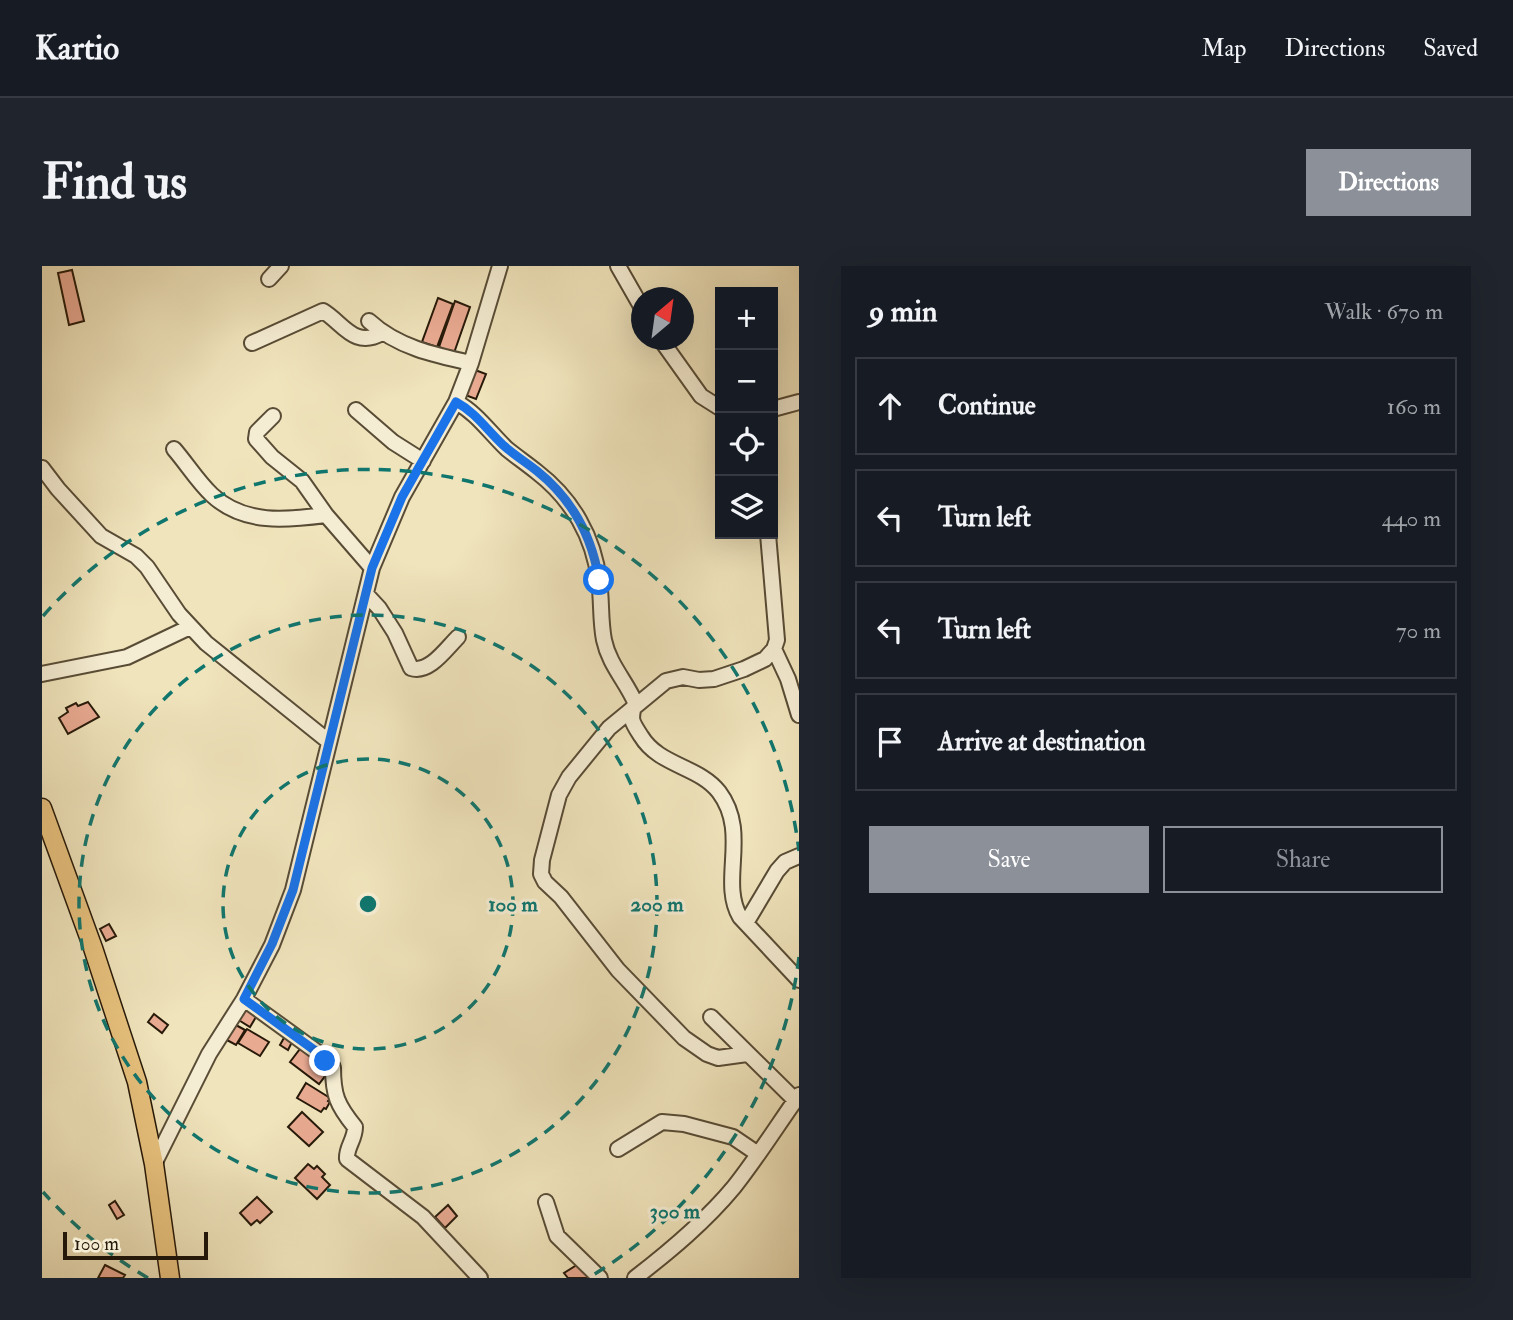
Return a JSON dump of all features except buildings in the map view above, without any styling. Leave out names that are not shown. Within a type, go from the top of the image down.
[{"type":"main road","points":[[42,808],[120,1026],[137,1082],[154,1164],[170,1278]]},
{"type":"street","points":[[269,279],[281,266]]},
{"type":"street","points":[[154,1164],[209,1054],[244,999],[272,944],[293,890],[372,568],[402,497],[456,402],[471,363],[500,266]]},
{"type":"street","points":[[618,266],[631,289]]},
{"type":"street","points":[[252,343],[323,311],[353,335],[366,339],[382,333]]},
{"type":"street","points":[[369,321],[382,333],[411,347],[471,363]]},
{"type":"street","points":[[668,350],[701,396],[715,405]]},
{"type":"street","points":[[456,402],[467,408],[500,442],[538,472],[580,518],[597,565],[604,640],[614,668],[635,702],[630,715],[632,722],[651,750],[719,791],[726,805],[735,840],[733,905],[746,923],[799,980]]},
{"type":"street","points":[[778,408],[799,402]]},
{"type":"street","points":[[356,410],[393,442],[422,461]]},
{"type":"street","points":[[273,416],[257,432],[256,439],[272,457],[302,481],[326,515],[372,568]]},
{"type":"street","points":[[174,449],[213,496],[250,517],[285,521],[326,515]]},
{"type":"street","points":[[42,468],[101,536],[135,556],[147,567],[190,627],[206,643],[328,741]]},
{"type":"street","points":[[747,1054],[718,1058],[707,1054],[684,1038],[618,970],[541,874],[542,860],[559,795],[609,728],[666,681],[683,677],[714,679],[765,659],[774,649],[777,640],[768,539]]},
{"type":"street","points":[[366,594],[395,633],[411,668],[426,668],[458,637]]},
{"type":"street","points":[[42,674],[127,657],[190,627]]},
{"type":"street","points":[[774,649],[788,679],[799,715]]},
{"type":"street","points":[[746,923],[777,871],[785,862],[799,856]]},
{"type":"street","points":[[244,999],[317,1052],[333,1067],[333,1088],[338,1104],[355,1127],[354,1139],[346,1151],[347,1159],[423,1217],[480,1278]]},
{"type":"street","points":[[635,1278],[707,1217],[732,1189],[797,1098],[747,1054],[711,1017]]},
{"type":"street","points":[[618,1149],[662,1122],[684,1124],[733,1137],[758,1154]]},
{"type":"street","points":[[546,1202],[557,1236],[600,1278]]},
{"type":"route","points":[[325,1061],[317,1052],[244,999],[272,944],[293,890],[372,568],[402,497],[456,402],[467,408],[500,442],[538,472],[580,518],[597,565],[599,580]]}]
